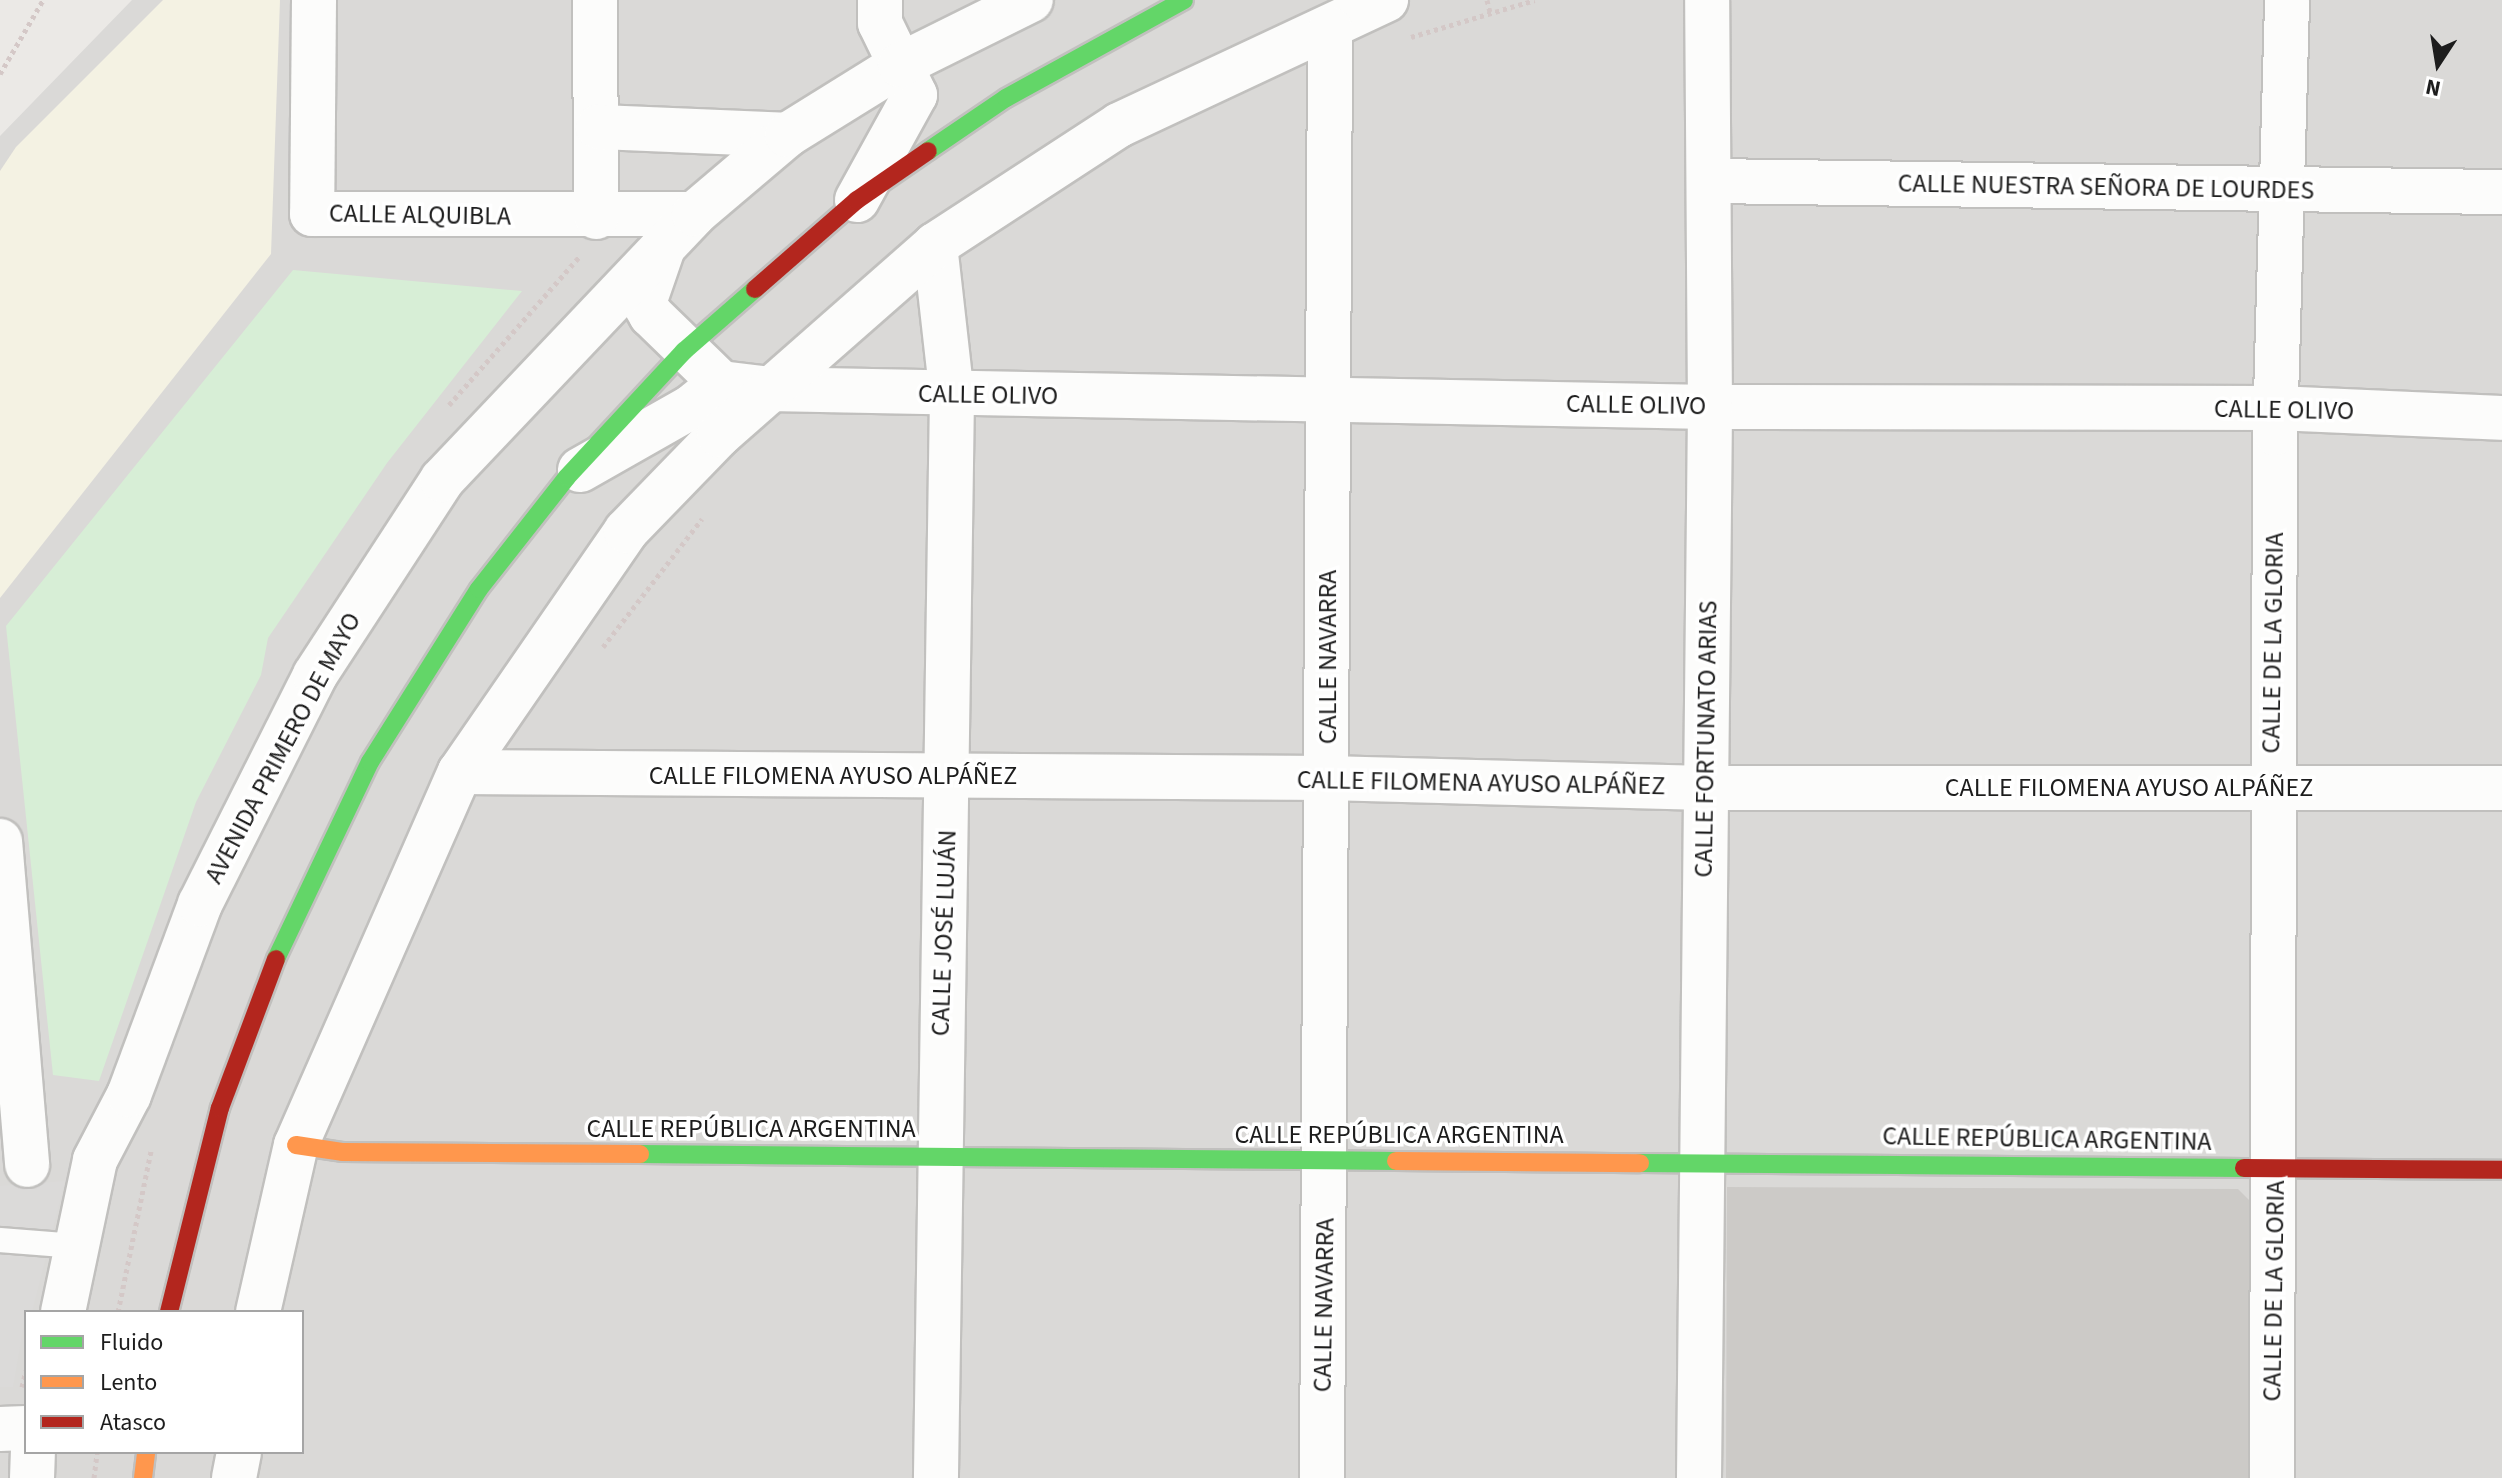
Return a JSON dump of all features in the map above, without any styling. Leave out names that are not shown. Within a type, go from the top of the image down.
[{"type":"street","name":"CALLE ALQUIBLA","points":[[314,0],[312,214],[596,217],[694,214]]},
{"type":"street","points":[[595,0],[598,127],[596,217]]},
{"type":"street","points":[[857,200],[915,95],[880,23],[880,0]]},
{"type":"street","name":"AVENIDA PRIMERO DE MAYO","points":[[63,1310],[95,1160],[129,1095],[200,904],[315,675],[442,480],[578,332],[694,214],[787,135],[900,65],[1031,0]]},
{"type":"street","points":[[170,1310],[230,1079],[329,842],[423,674],[567,477],[684,351],[857,200],[1006,98],[1184,0]]},
{"type":"street","points":[[258,1310],[296,1145],[460,772],[626,531],[769,389],[935,245],[1119,125],[1330,29],[1386,0]]},
{"type":"street","points":[[1330,29],[1420,0]]},
{"type":"street","name":"CALLE FORTUNATO ARIAS","points":[[1699,1478],[1710,407],[1707,0]]},
{"type":"street","name":"CALLE DE LA GLORIA","points":[[2272,1478],[2276,1167],[2272,788],[2275,408],[2285,190],[2287,0]]},
{"type":"street","name":"CALLE NAVARRA","points":[[1322,1478],[1330,29]]},
{"type":"street","points":[[598,127],[787,135]]},
{"type":"street","name":"CALLE NUESTRA SEÑORA DE LOURDES","points":[[1710,181],[2502,192]]},
{"type":"street","name":"AVENIDA PRIMERO DE MAYO","points":[[578,332],[644,303],[664,245]]},
{"type":"street","name":"CALLE JOSÉ LUJÁN","points":[[935,245],[952,396],[948,777],[938,1157],[936,1478]]},
{"type":"street","points":[[644,303],[684,351],[721,383],[769,389]]},
{"type":"street","points":[[567,477],[691,407],[721,383]]},
{"type":"street","name":"CALLE OLIVO","points":[[769,389],[952,396],[1329,397],[1710,407],[2275,408],[2502,418]]},
{"type":"street","name":"CALLE FILOMENA AYUSO ALPÁÑEZ","points":[[460,772],[1327,778],[1706,788],[2502,788]]},
{"type":"street","points":[[0,841],[14,1166],[95,1160]]},
{"type":"street","name":"CALLE REPÚBLICA ARGENTINA","points":[[296,1145],[343,1152],[2502,1170]]},
{"type":"street","points":[[0,1429],[24,1428]]},
{"type":"street","points":[[32,1478],[33,1454]]},
{"type":"street","points":[[143,1478],[146,1454]]},
{"type":"street","points":[[234,1478],[239,1454]]},
{"type":"lane","points":[[0,1240],[77,1246]]},
{"type":"path","points":[[0,74],[43,0]]},
{"type":"path","points":[[1487,0],[1490,12]]},
{"type":"path","points":[[1397,42],[1535,0]]},
{"type":"path","points":[[594,659],[705,515]]},
{"type":"path","points":[[94,1478],[97,1454]]},
{"type":"shaded area","points":[[132,0],[2502,0],[2502,1478],[0,1478],[0,136]]},
{"type":"shaded area","points":[[163,0],[280,0],[271,254],[0,598],[0,171],[16,147]]},
{"type":"shaded area","points":[[65,1181],[33,1310],[24,1310],[13,1387],[0,1387],[0,1186]]},
{"type":"green space","points":[[293,270],[522,291],[387,463],[268,638],[261,675],[196,802],[99,1081],[53,1075],[6,626]]},
{"type":"building","points":[[1727,1187],[2238,1189],[2254,1205],[2252,1478],[1726,1478]]},
{"type":"traffic: fast","points":[[928,151],[1006,98],[1184,0]]},
{"type":"traffic: fast","points":[[276,959],[370,762],[479,589],[567,477],[684,351],[755,289]]},
{"type":"traffic: fast","points":[[640,1154],[1396,1161]]},
{"type":"traffic: fast","points":[[1640,1163],[2244,1168]]},
{"type":"traffic: slow","points":[[296,1145],[343,1152],[640,1154]]},
{"type":"traffic: slow","points":[[1396,1161],[1640,1163]]},
{"type":"traffic: slow","points":[[143,1478],[146,1454]]},
{"type":"traffic: jam","points":[[755,289],[857,200],[928,151]]},
{"type":"traffic: jam","points":[[170,1310],[220,1108],[276,959]]},
{"type":"traffic: jam","points":[[2244,1168],[2502,1170]]}]
